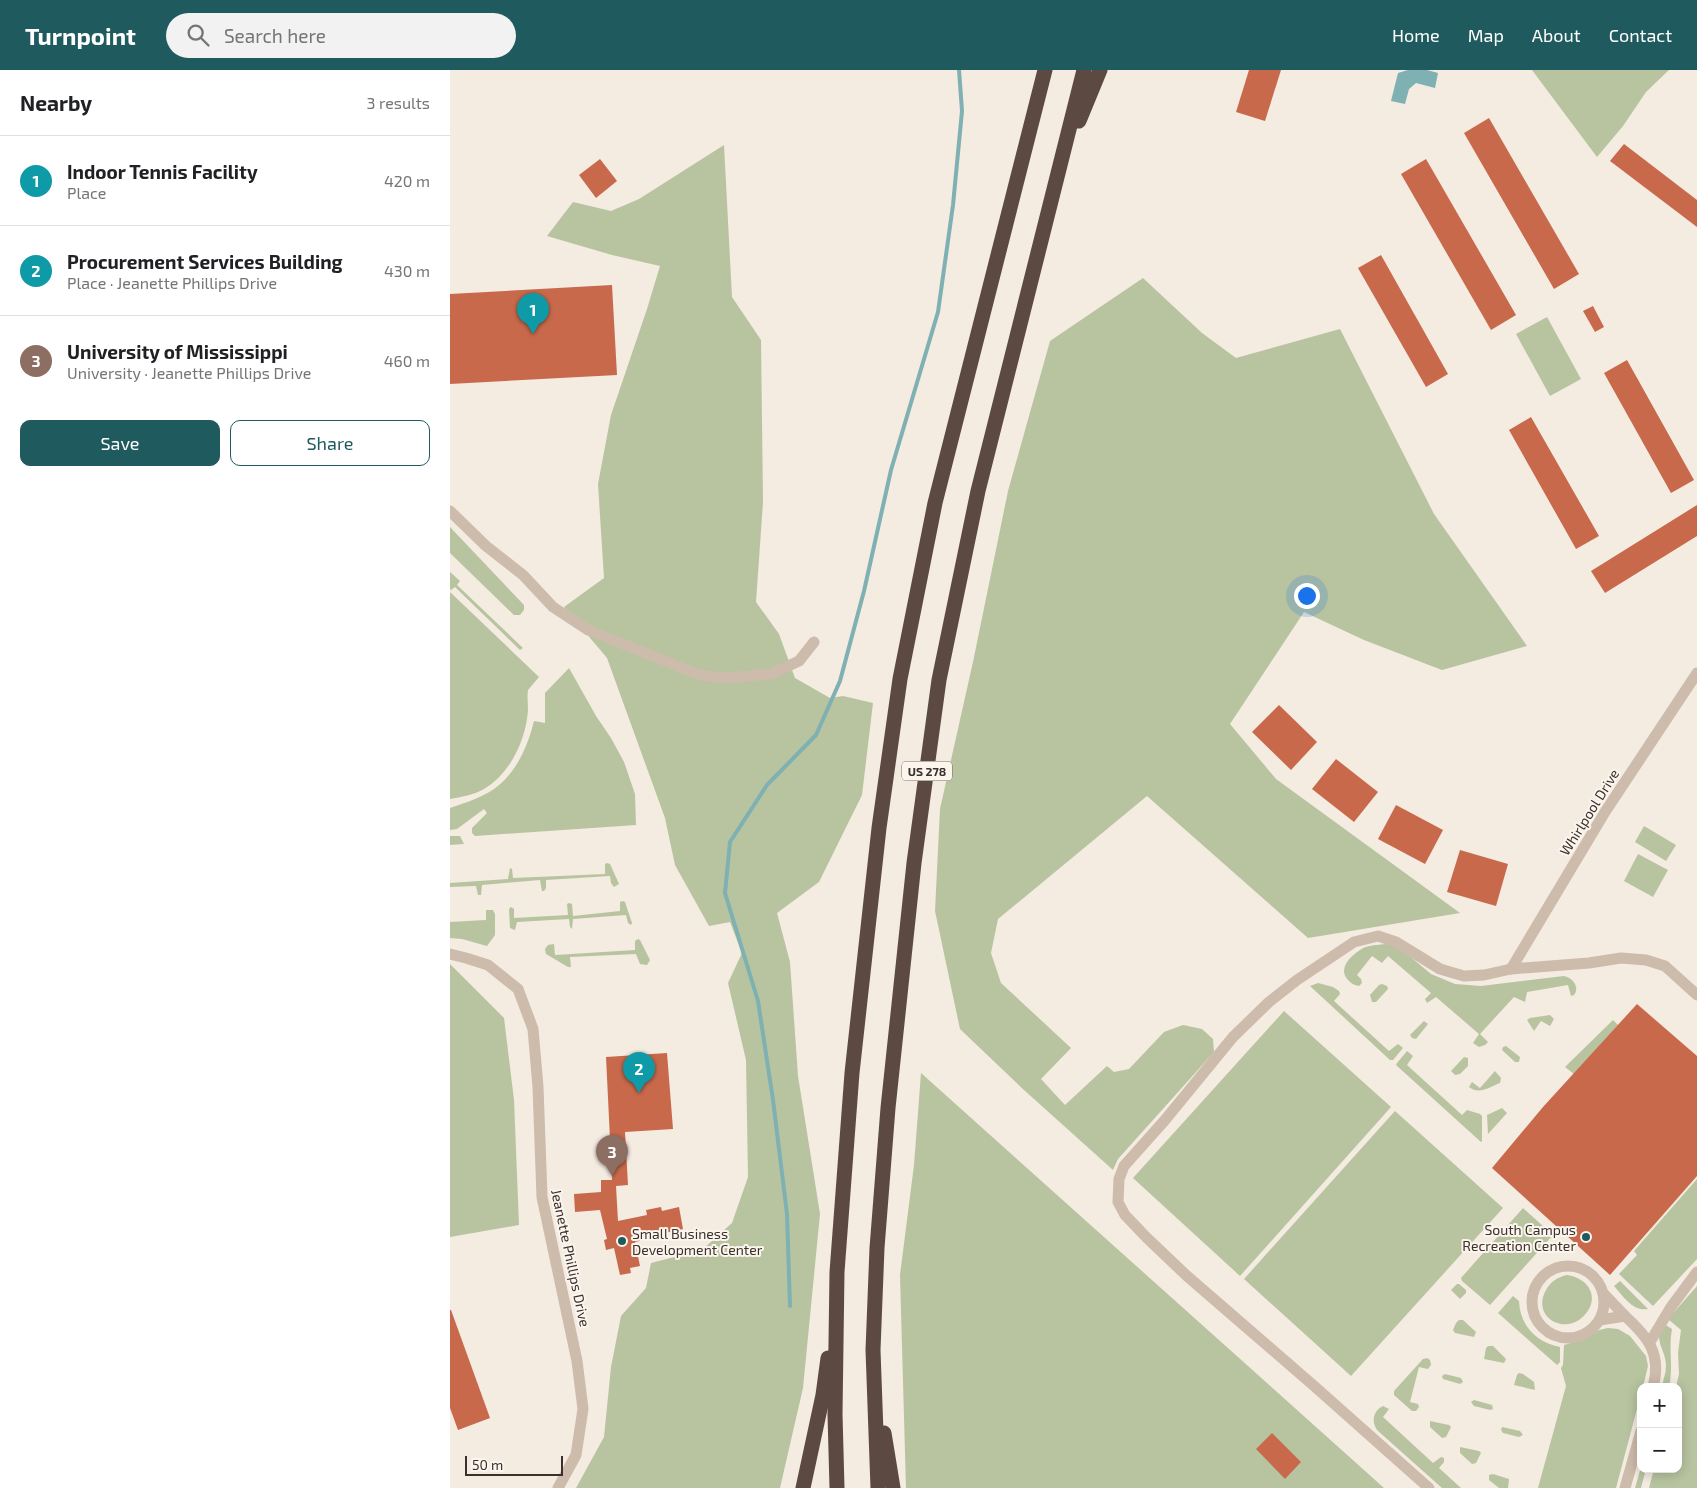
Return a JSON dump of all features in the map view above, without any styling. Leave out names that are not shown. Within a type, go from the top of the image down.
[{"type":"highway","points":[[1026,143],[1033,70]]},
{"type":"highway","name":"US 278","points":[[837,1488],[835,1404],[837,1272],[852,1073],[879,828],[900,679],[935,504],[1044,70]]},
{"type":"highway","name":"US 278","points":[[878,1488],[874,1350],[877,1248],[888,1108],[914,863],[940,680],[978,491],[1084,70]]},
{"type":"highway","points":[[1058,176],[1100,70]]},
{"type":"highway","points":[[802,1488],[824,1395],[837,1272]]},
{"type":"highway","points":[[874,1350],[893,1488]]},
{"type":"street","points":[[450,511],[486,546],[523,576],[553,607],[588,630],[700,675],[725,678],[771,674],[799,661],[814,642]]},
{"type":"street","name":"Whirlpool Drive","points":[[1511,969],[1605,812],[1697,673]]},
{"type":"street","points":[[1429,1488],[1146,1238],[1125,1215],[1118,1202],[1119,1179],[1124,1166],[1165,1120],[1233,1037],[1269,1002],[1297,980],[1354,942],[1378,936],[1396,942],[1440,969],[1464,976],[1484,975],[1511,969],[1589,963],[1621,958],[1646,960],[1665,966],[1697,995]]},
{"type":"street","name":"Jeanette Phillips Drive","points":[[450,954],[488,965],[518,989],[533,1029],[538,1087],[542,1197],[577,1361],[583,1409],[576,1455],[558,1488]]},
{"type":"street","points":[[1572,1265],[1583,1268],[1593,1275],[1603,1293],[1604,1308],[1600,1320],[1582,1336],[1570,1339],[1558,1338],[1538,1324],[1533,1313],[1531,1301],[1533,1289],[1539,1279],[1548,1271],[1560,1266],[1572,1265]]},
{"type":"street","points":[[1650,1342],[1671,1307],[1697,1272]]},
{"type":"street","points":[[1603,1293],[1650,1342],[1656,1365],[1654,1383]]},
{"type":"street","points":[[1600,1320],[1625,1316]]},
{"type":"street","points":[[1625,1488],[1637,1445]]},
{"type":"green space","points":[[1532,70],[1669,70],[1646,92],[1623,126],[1597,157]]},
{"type":"green space","points":[[724,145],[732,297],[761,340],[763,502],[756,602],[779,634],[795,678],[830,698],[843,696],[873,703],[862,795],[819,882],[777,913],[790,962],[798,1076],[820,1214],[803,1388],[780,1488],[576,1488],[604,1437],[611,1367],[621,1316],[646,1288],[651,1263],[702,1250],[732,1223],[748,1177],[746,1060],[728,983],[742,953],[730,922],[709,926],[675,865],[665,818],[607,658],[564,607],[604,578],[598,484],[611,415],[660,266],[612,255],[547,236],[573,202],[611,211],[639,199]]},
{"type":"green space","points":[[1143,278],[1202,333],[1236,358],[1340,329],[1434,514],[1527,646],[1442,670],[1364,640],[1304,612],[1230,724],[1276,779],[1460,913],[1308,938],[1147,796],[998,919],[991,953],[1001,983],[1071,1048],[1041,1079],[1065,1105],[1107,1066],[1114,1072],[1129,1069],[1164,1032],[1183,1025],[1202,1029],[1213,1039],[1214,1052],[1118,1159],[1113,1170],[960,1029],[935,911],[940,809],[973,662],[1008,491],[1050,341]]},
{"type":"green space","points":[[1547,317],[1581,379],[1550,396],[1516,334]]},
{"type":"green space","points":[[450,527],[524,605],[524,610],[520,615],[514,615],[450,553]]},
{"type":"green space","points":[[450,572],[460,581],[457,585],[523,648],[520,650],[455,587],[450,589]]},
{"type":"green space","points":[[450,592],[539,677],[528,690],[527,721],[520,744],[502,775],[484,789],[450,799]]},
{"type":"green space","points":[[569,668],[624,762],[635,794],[636,825],[475,836],[472,833],[472,828],[487,813],[484,809],[457,829],[450,830],[450,808],[488,793],[512,772],[529,739],[534,721],[545,723],[545,693]]},
{"type":"green space","points":[[1644,826],[1676,845],[1666,861],[1635,842]]},
{"type":"green space","points":[[450,836],[460,836],[464,844],[450,845]]},
{"type":"green space","points":[[1638,854],[1668,870],[1653,897],[1624,881]]},
{"type":"green space","points":[[605,864],[610,864],[619,884],[614,887],[610,876],[546,880],[544,891],[542,891],[540,880],[482,885],[481,895],[478,895],[476,886],[450,887],[450,883],[508,879],[510,868],[512,869],[513,878],[605,874]]},
{"type":"green space","points":[[623,901],[632,923],[631,925],[628,923],[626,915],[573,919],[572,929],[569,919],[517,922],[515,930],[510,928],[509,909],[511,907],[514,909],[514,918],[568,915],[567,904],[569,903],[572,904],[573,916],[620,911],[620,902]]},
{"type":"green space","points":[[486,910],[493,910],[495,914],[495,935],[487,946],[462,939],[450,938],[450,922],[486,920]]},
{"type":"green space","points":[[638,939],[650,960],[647,965],[640,964],[636,954],[570,957],[571,967],[568,967],[546,954],[545,949],[548,945],[554,944],[555,955],[635,950],[635,941]]},
{"type":"green space","points":[[1386,944],[1401,949],[1431,974],[1455,984],[1481,986],[1564,976],[1575,983],[1576,992],[1571,996],[1568,985],[1527,992],[1525,1002],[1514,997],[1480,1034],[1488,1042],[1479,1047],[1473,1043],[1479,1034],[1436,997],[1427,1003],[1425,999],[1431,993],[1388,956],[1382,963],[1372,956],[1357,975],[1362,983],[1359,986],[1349,981],[1344,968],[1352,956],[1366,947]]},
{"type":"green space","points":[[450,964],[504,1018],[514,1100],[519,1225],[450,1237]]},
{"type":"green space","points":[[1318,983],[1333,987],[1339,991],[1340,994],[1334,1001],[1389,1051],[1398,1044],[1403,1048],[1393,1060],[1390,1060],[1310,986]]},
{"type":"green space","points":[[1382,984],[1387,986],[1388,989],[1376,1002],[1372,1002],[1370,995]]},
{"type":"green space","points":[[1284,1011],[1391,1107],[1240,1276],[1133,1178]]},
{"type":"green space","points":[[1550,1015],[1554,1019],[1550,1026],[1541,1021],[1534,1031],[1527,1020],[1530,1018]]},
{"type":"green space","points":[[1613,1020],[1618,1025],[1574,1074],[1565,1067]]},
{"type":"green space","points":[[1424,1021],[1428,1024],[1416,1039],[1412,1038],[1410,1035]]},
{"type":"green space","points":[[1506,1046],[1520,1057],[1519,1062],[1515,1062],[1502,1050]]},
{"type":"green space","points":[[1407,1051],[1413,1056],[1407,1065],[1462,1115],[1467,1110],[1482,1116],[1481,1142],[1396,1065]]},
{"type":"green space","points":[[1464,1057],[1468,1058],[1468,1066],[1460,1074],[1455,1075],[1451,1071]]},
{"type":"green space","points":[[1495,1071],[1501,1078],[1500,1083],[1481,1090],[1469,1087],[1472,1082],[1480,1088]]},
{"type":"green space","points":[[921,1073],[1384,1488],[906,1488],[900,1275],[914,1165]]},
{"type":"green space","points":[[1502,1108],[1507,1113],[1488,1134],[1487,1115]]},
{"type":"green space","points":[[1395,1111],[1503,1208],[1351,1376],[1244,1279]]},
{"type":"green space","points":[[1697,1179],[1697,1259],[1653,1306],[1619,1274],[1637,1255],[1634,1251]]},
{"type":"green space","points":[[1523,1208],[1553,1235],[1490,1305],[1462,1281],[1461,1278]]},
{"type":"green space","points":[[1567,1275],[1578,1278],[1587,1285],[1592,1295],[1592,1301],[1583,1317],[1574,1323],[1565,1324],[1548,1318],[1543,1310],[1542,1301],[1550,1284],[1558,1278]]},
{"type":"green space","points":[[1620,1281],[1648,1309],[1633,1306],[1625,1298],[1614,1286]]},
{"type":"green space","points":[[1457,1284],[1466,1290],[1466,1293],[1460,1299],[1451,1290]]},
{"type":"green space","points":[[1697,1286],[1697,1488],[1649,1488],[1653,1473],[1682,1473],[1682,1383],[1677,1383],[1681,1330],[1668,1319]]},
{"type":"green space","points":[[1513,1296],[1519,1301],[1522,1318],[1531,1332],[1551,1345],[1560,1347],[1560,1362],[1557,1365],[1498,1313]]},
{"type":"green space","points":[[1459,1320],[1463,1320],[1476,1332],[1474,1337],[1455,1333],[1453,1330]]},
{"type":"green space","points":[[1664,1324],[1672,1329],[1670,1383],[1663,1383],[1666,1366],[1659,1340]]},
{"type":"green space","points":[[1608,1328],[1618,1329],[1630,1336],[1646,1356],[1648,1366],[1644,1383],[1637,1383],[1637,1409],[1616,1488],[1538,1488],[1566,1386],[1561,1368],[1563,1365],[1564,1345],[1585,1339],[1599,1330]]},
{"type":"green space","points":[[1488,1346],[1493,1346],[1506,1359],[1504,1363],[1484,1359]]},
{"type":"green space","points":[[1427,1358],[1430,1360],[1431,1365],[1428,1369],[1419,1367],[1410,1402],[1418,1404],[1419,1407],[1416,1411],[1412,1411],[1394,1395],[1394,1391],[1423,1359]]},
{"type":"green space","points":[[1519,1373],[1534,1382],[1535,1390],[1514,1385]]},
{"type":"green space","points":[[1445,1374],[1461,1378],[1463,1382],[1460,1384],[1443,1379],[1442,1376]]},
{"type":"green space","points":[[1474,1400],[1492,1405],[1493,1409],[1474,1406],[1471,1402]]},
{"type":"green space","points":[[1383,1406],[1389,1409],[1383,1417],[1433,1463],[1441,1457],[1444,1458],[1444,1462],[1439,1468],[1461,1488],[1442,1488],[1377,1430],[1374,1416]]},
{"type":"green space","points":[[1430,1421],[1451,1427],[1446,1437],[1442,1438],[1430,1427]]},
{"type":"green space","points":[[1502,1427],[1520,1431],[1523,1435],[1519,1437],[1503,1433]]},
{"type":"green space","points":[[1460,1447],[1481,1453],[1476,1463],[1472,1464],[1460,1453]]},
{"type":"green space","points":[[1639,1473],[1645,1473],[1641,1488],[1635,1488]]},
{"type":"green space","points":[[1493,1474],[1509,1479],[1508,1488],[1499,1488],[1489,1480],[1489,1475]]},
{"type":"water","points":[[1408,70],[1427,70],[1438,73],[1435,88],[1416,83],[1409,89],[1405,104],[1391,101],[1398,73]]},
{"type":"building","points":[[1249,70],[1281,70],[1265,121],[1236,112]]},
{"type":"building","points":[[1489,118],[1579,274],[1554,289],[1464,133]]},
{"type":"building","points":[[1624,144],[1697,200],[1697,227],[1610,161]]},
{"type":"building","points":[[600,159],[617,181],[596,198],[579,175]]},
{"type":"building","points":[[1426,159],[1516,315],[1491,330],[1401,174]]},
{"type":"building","points":[[1381,255],[1448,374],[1426,387],[1358,268]]},
{"type":"building","points":[[612,285],[617,375],[450,384],[450,294]]},
{"type":"building","points":[[1593,306],[1604,327],[1595,332],[1583,311]]},
{"type":"building","points":[[1627,360],[1694,480],[1671,493],[1604,373]]},
{"type":"building","points":[[1531,417],[1599,536],[1576,549],[1509,430]]},
{"type":"building","points":[[1697,505],[1697,536],[1605,593],[1591,571]]},
{"type":"building","points":[[1279,705],[1317,742],[1291,770],[1252,732]]},
{"type":"building","points":[[1336,759],[1378,792],[1354,822],[1312,789]]},
{"type":"building","points":[[1396,805],[1443,830],[1425,864],[1378,839]]},
{"type":"building","points":[[1460,850],[1508,864],[1496,906],[1447,892]]},
{"type":"building","points":[[1637,1004],[1697,1056],[1697,1176],[1610,1275],[1492,1168],[1543,1107]]},
{"type":"building","points":[[667,1053],[673,1129],[625,1132],[628,1185],[616,1186],[618,1221],[647,1215],[646,1210],[661,1207],[662,1211],[679,1207],[683,1229],[647,1237],[648,1239],[635,1242],[640,1266],[630,1268],[631,1273],[620,1275],[614,1248],[606,1250],[604,1240],[607,1239],[600,1210],[575,1212],[574,1194],[601,1192],[601,1180],[612,1180],[606,1057]]},
{"type":"building","points":[[450,1310],[490,1418],[458,1430],[450,1408]]},
{"type":"building","points":[[1272,1433],[1301,1462],[1285,1479],[1256,1449]]},
{"type":"waterway","points":[[790,1306],[787,1214],[773,1100],[758,1001],[725,893],[730,842],[767,785],[816,735],[840,681],[864,591],[891,470],[938,312],[953,205],[962,111],[959,70]]},
{"type":"place","name":"Indoor Tennis Facility","points":[[533,334]]},
{"type":"place","name":"Procurement Services Building","points":[[639,1093]]},
{"type":"place","name":"University of Mississippi","points":[[612,1176]]},
{"type":"place","name":"South Campus Recreation Center","points":[[1586,1237]]},
{"type":"place","name":"Small Business Development Center","points":[[622,1241]]}]
